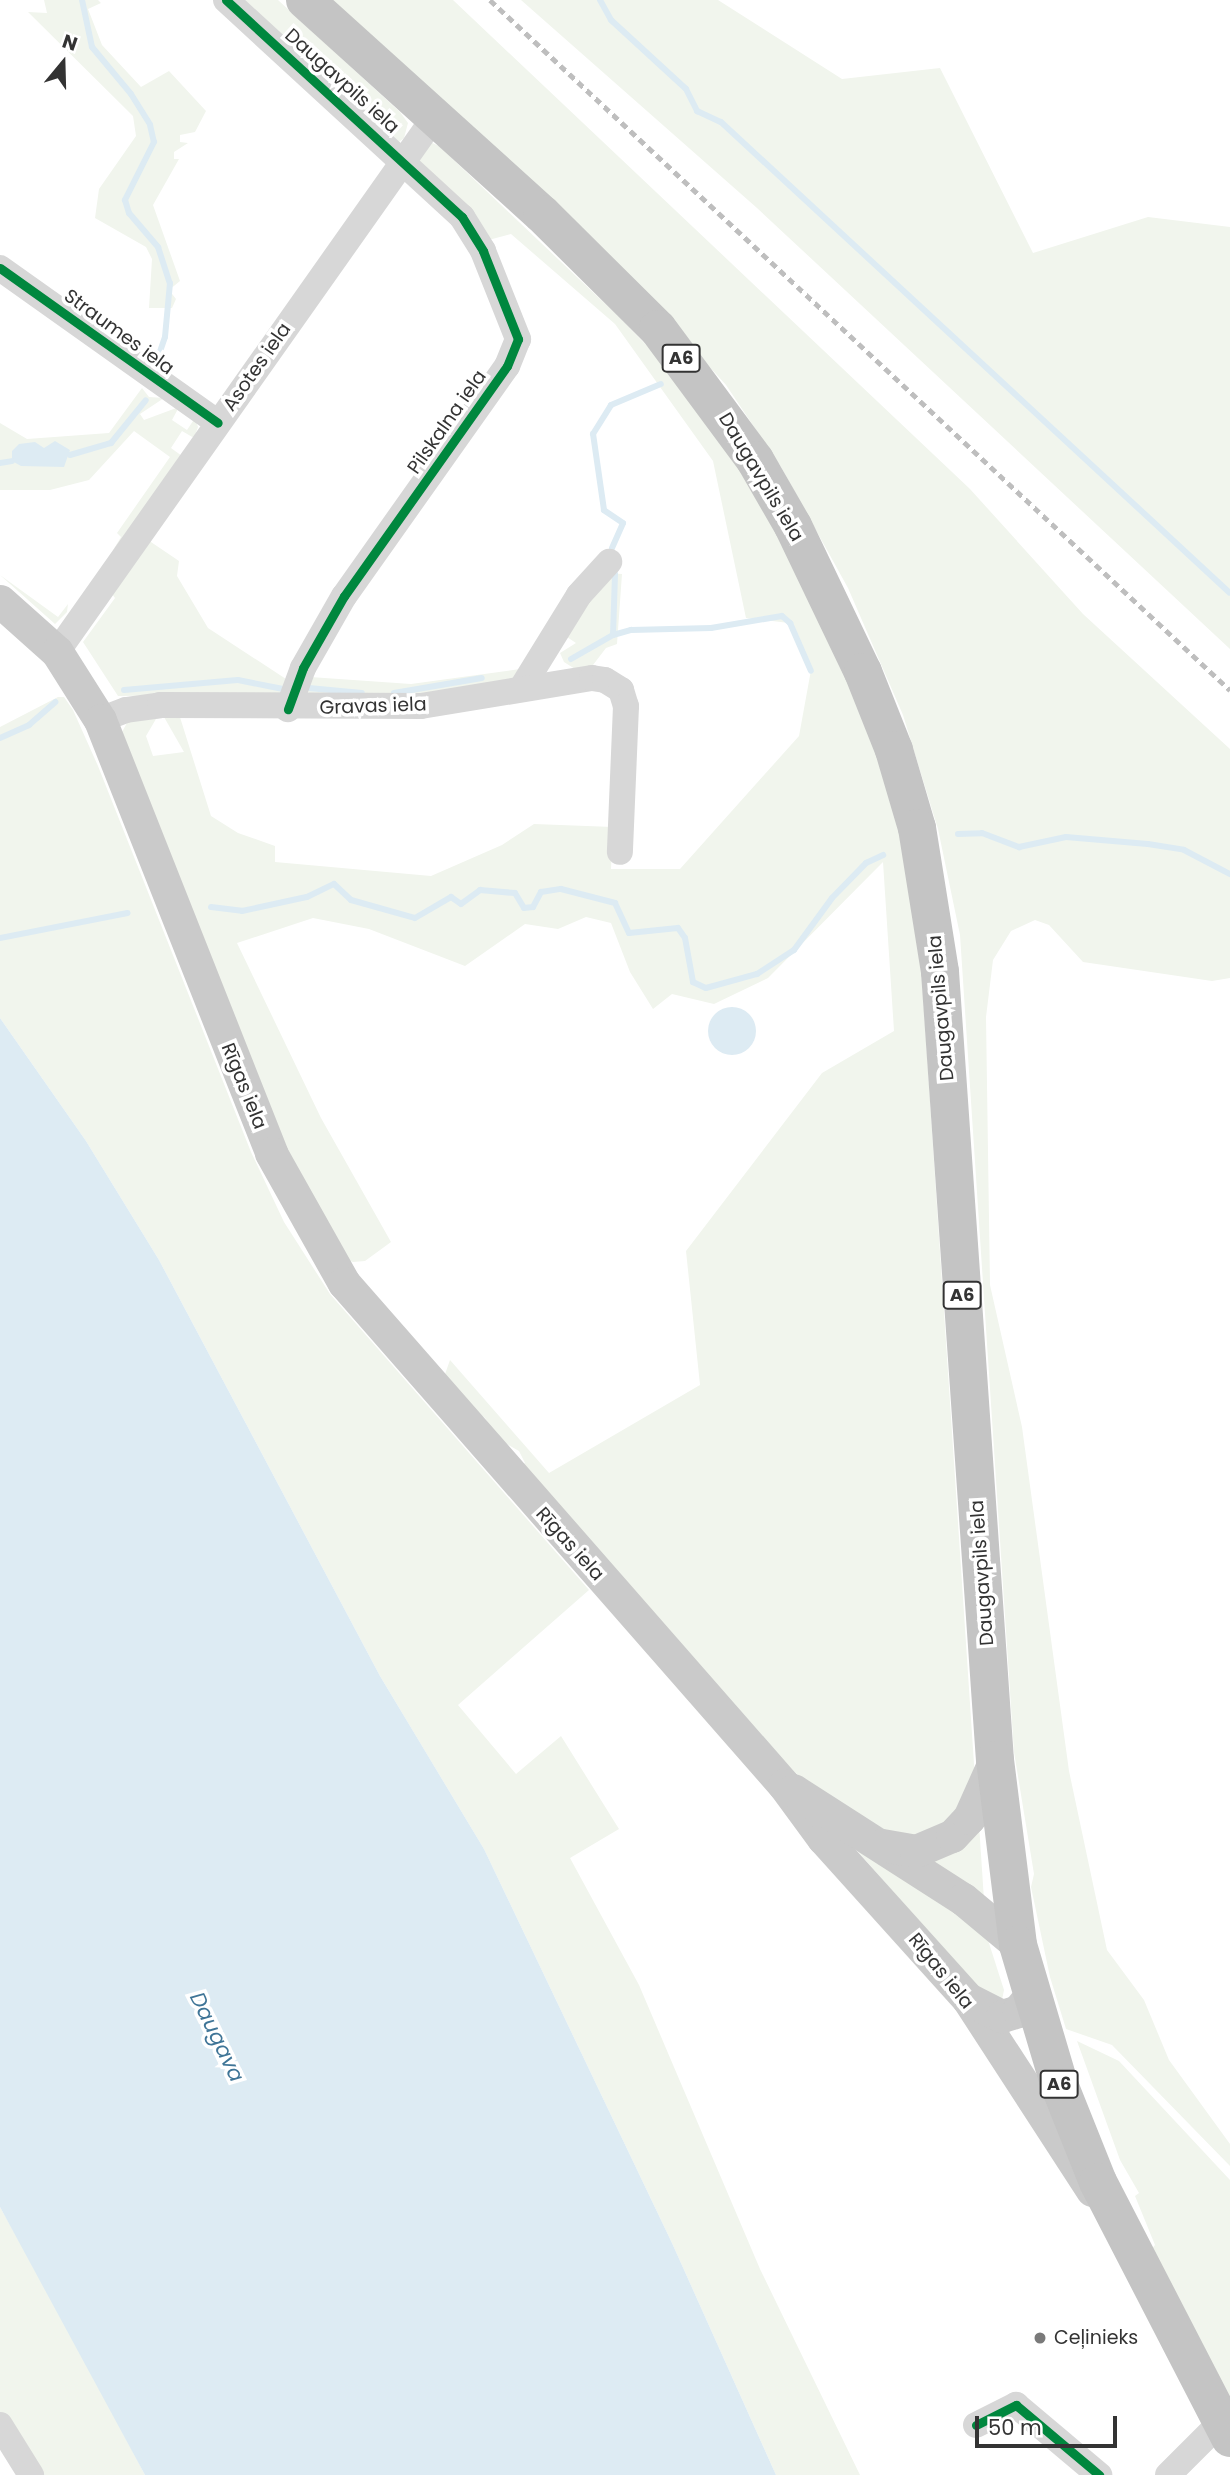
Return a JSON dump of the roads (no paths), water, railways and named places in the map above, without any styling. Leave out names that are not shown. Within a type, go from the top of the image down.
[{"type":"highway","name":"Daugavpils iela","points":[[305,0],[542,214],[658,329],[709,394],[793,526],[859,663],[894,750],[917,828],[940,972],[995,1760],[1018,1945],[1060,2087],[1114,2218]]},
{"type":"highway","name":"Rīgas iela","points":[[1114,2218],[1226,2430]]},
{"type":"main road","name":"Rīgas iela","points":[[0,601],[57,652],[100,720],[271,1153],[344,1283],[784,1785],[823,1838],[968,1999],[1050,2130],[1114,2218]]},
{"type":"main road","points":[[879,1844],[916,1851],[952,1836],[969,1818],[995,1760]]},
{"type":"main road","points":[[784,1785],[963,1899],[1018,1945]]},
{"type":"main road","points":[[968,1999],[1002,2016],[1018,2011],[1031,1996]]},
{"type":"street","name":"Daugavpils iela","points":[[226,0],[403,159]]},
{"type":"street","name":"Asotes iela","points":[[57,652],[434,118]]},
{"type":"street","name":"Pilskalna iela","points":[[288,709],[303,667],[344,596],[517,348],[512,316],[474,234],[403,159]]},
{"type":"street","name":"Straumes iela","points":[[0,268],[218,423]]},
{"type":"street","points":[[521,690],[579,595],[609,562]]},
{"type":"street","name":"Gravas iela","points":[[100,720],[127,710],[159,705],[288,709],[421,706],[592,678],[605,680],[621,690],[626,721],[620,852]]},
{"type":"street","points":[[976,2425],[1016,2405],[1099,2475]]},
{"type":"street","points":[[0,2425],[31,2475]]},
{"type":"street","points":[[1168,2475],[1226,2430]]},
{"type":"water","points":[[55,441],[70,450],[64,467],[21,466],[12,461],[12,451],[19,444],[35,442],[44,448]]},
{"type":"water","points":[[732,1007],[741,1008],[749,1014],[755,1022],[755,1040],[749,1048],[741,1054],[732,1055],[723,1054],[715,1048],[709,1040],[708,1031],[709,1022],[715,1014],[723,1008]]},
{"type":"water","name":"Daugava","points":[[0,1018],[86,1141],[159,1260],[380,1676],[484,1849],[672,2243],[776,2475],[145,2475],[0,2207]]},
{"type":"waterway","points":[[82,0],[92,47],[131,94],[150,125],[154,142],[125,200],[129,213],[158,247],[170,283],[165,337],[154,369]]},
{"type":"waterway","points":[[600,0],[611,20],[686,89],[697,111],[721,122],[1230,593]]},
{"type":"waterway","points":[[612,548],[623,523],[604,510],[593,434],[611,405],[661,384]]},
{"type":"waterway","points":[[70,455],[111,443],[146,400]]},
{"type":"waterway","points":[[0,463],[12,461]]},
{"type":"waterway","points":[[571,659],[613,635],[615,574]]},
{"type":"waterway","points":[[613,635],[631,630],[711,628],[782,616],[790,623],[811,671]]},
{"type":"waterway","points":[[394,693],[482,678]]},
{"type":"waterway","points":[[124,690],[238,680],[283,689]]},
{"type":"waterway","points":[[309,688],[362,693]]},
{"type":"waterway","points":[[0,738],[29,725],[55,702]]},
{"type":"waterway","points":[[958,834],[982,833],[1019,847],[1066,837],[1148,844],[1184,850],[1230,874]]},
{"type":"waterway","points":[[211,907],[242,911],[307,897],[334,884],[351,900],[415,918],[451,897],[461,904],[480,890],[515,893],[524,908],[533,907],[541,892],[561,889],[615,903],[629,933],[678,928],[685,938],[693,982],[706,988],[757,974],[794,950],[832,898],[866,863],[883,855]]},
{"type":"waterway","points":[[0,938],[128,913]]},
{"type":"railway","points":[[490,0],[1230,690]]},
{"type":"place","name":"Ceļinieks","points":[[1040,2338]]}]
